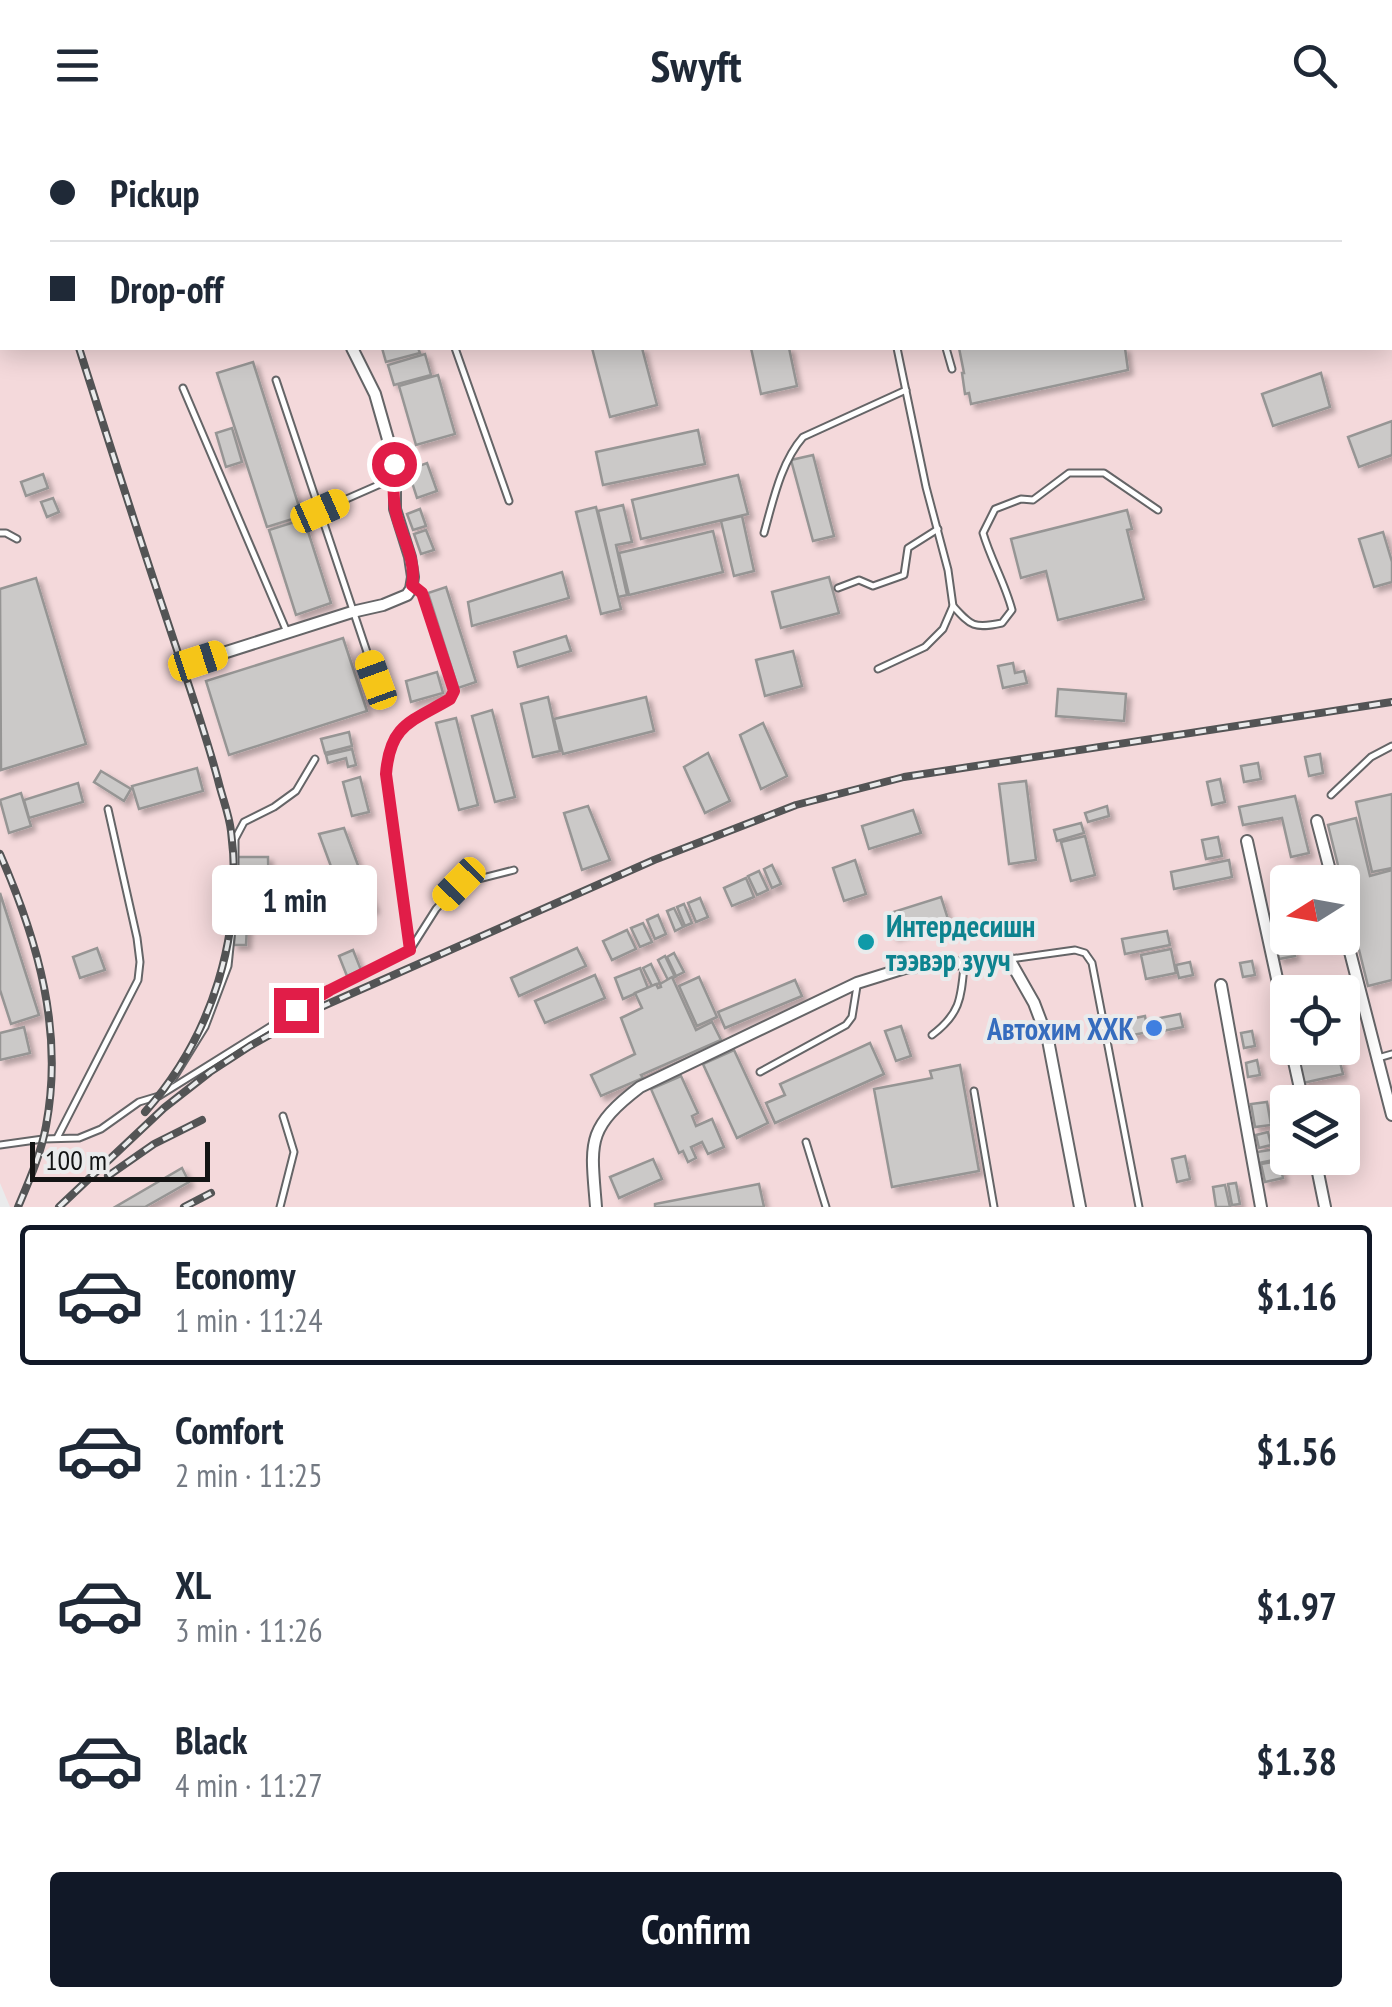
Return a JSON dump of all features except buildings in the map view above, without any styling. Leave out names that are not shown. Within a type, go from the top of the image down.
[{"type":"street","points":[[198,661],[383,605],[407,594],[412,585],[410,557],[394,510],[394,464],[375,394],[353,350]]},
{"type":"street","points":[[1317,822],[1328,865]]},
{"type":"street","points":[[1247,841],[1276,975]]},
{"type":"street","points":[[1351,955],[1388,1086],[1392,1115]]},
{"type":"street","points":[[596,1207],[594,1139],[602,1123],[640,1087],[857,983],[906,968],[1009,960],[1034,1003],[1048,1040],[1080,1207]]},
{"type":"street","points":[[1221,985],[1261,1207]]},
{"type":"street","points":[[1319,1175],[1326,1207]]},
{"type":"lane","points":[[456,350],[509,502]]},
{"type":"lane","points":[[878,669],[925,647],[943,629],[953,606],[897,350]]},
{"type":"lane","points":[[947,350],[952,369]]},
{"type":"lane","points":[[276,380],[376,680]]},
{"type":"lane","points":[[182,388],[288,632]]},
{"type":"lane","points":[[764,533],[792,450],[803,437],[906,390]]},
{"type":"lane","points":[[953,606],[969,624],[987,626],[1002,623],[1012,610],[983,533],[995,508],[1021,498],[1033,500],[1070,473],[1104,473],[1158,510]]},
{"type":"lane","points":[[320,511],[394,478]]},
{"type":"lane","points":[[838,588],[859,580],[873,586],[899,578],[904,575],[908,548],[938,529]]},
{"type":"lane","points":[[0,533],[17,539]]},
{"type":"lane","points":[[410,950],[386,774],[387,752],[400,728],[450,699],[454,691],[422,593],[412,585]]},
{"type":"lane","points":[[1331,795],[1372,757],[1392,746]]},
{"type":"lane","points":[[164,1092],[206,1027],[228,966],[236,900],[235,839],[244,822],[274,808],[296,791],[315,760]]},
{"type":"lane","points":[[57,1139],[138,980],[137,938],[108,809]]},
{"type":"lane","points":[[0,1146],[91,1134],[330,990],[410,950],[436,909],[459,884],[514,870]]},
{"type":"lane","points":[[1009,960],[1076,950],[1092,964],[1140,1207]]},
{"type":"lane","points":[[932,1035],[957,1010],[964,962]]},
{"type":"lane","points":[[760,1072],[846,1025],[855,1006],[857,983]]},
{"type":"lane","points":[[1378,1058],[1392,1054]]},
{"type":"lane","points":[[974,1091],[994,1207]]},
{"type":"lane","points":[[280,1207],[294,1152],[282,1116]]},
{"type":"lane","points":[[806,1142],[826,1207]]},
{"type":"shaded area","points":[[0,350],[1392,350],[1392,1207],[10,1207],[0,1183]]},
{"type":"railway","points":[[80,350],[199,717],[231,831],[233,907],[218,981],[189,1050],[145,1112]]},
{"type":"railway","points":[[59,1207],[164,1108],[210,1072],[312,1011],[654,860],[796,805],[904,777],[1392,702]]},
{"type":"railway","points":[[0,854],[36,953],[52,1056],[44,1136],[18,1207]]},
{"type":"railway","points":[[108,1176],[154,1144],[202,1120]]},
{"type":"railway","points":[[184,1207],[211,1193]]},
{"type":"place","name":"Интердесишн тээвэр зууч","points":[[866,942]]},
{"type":"place","name":"Автохим ХХК","points":[[1154,1028]]},
{"type":"route","points":[[296,1010],[410,950],[386,774],[387,752],[400,728],[450,699],[454,691],[422,593],[412,585],[410,557],[394,510],[394,464]]}]
